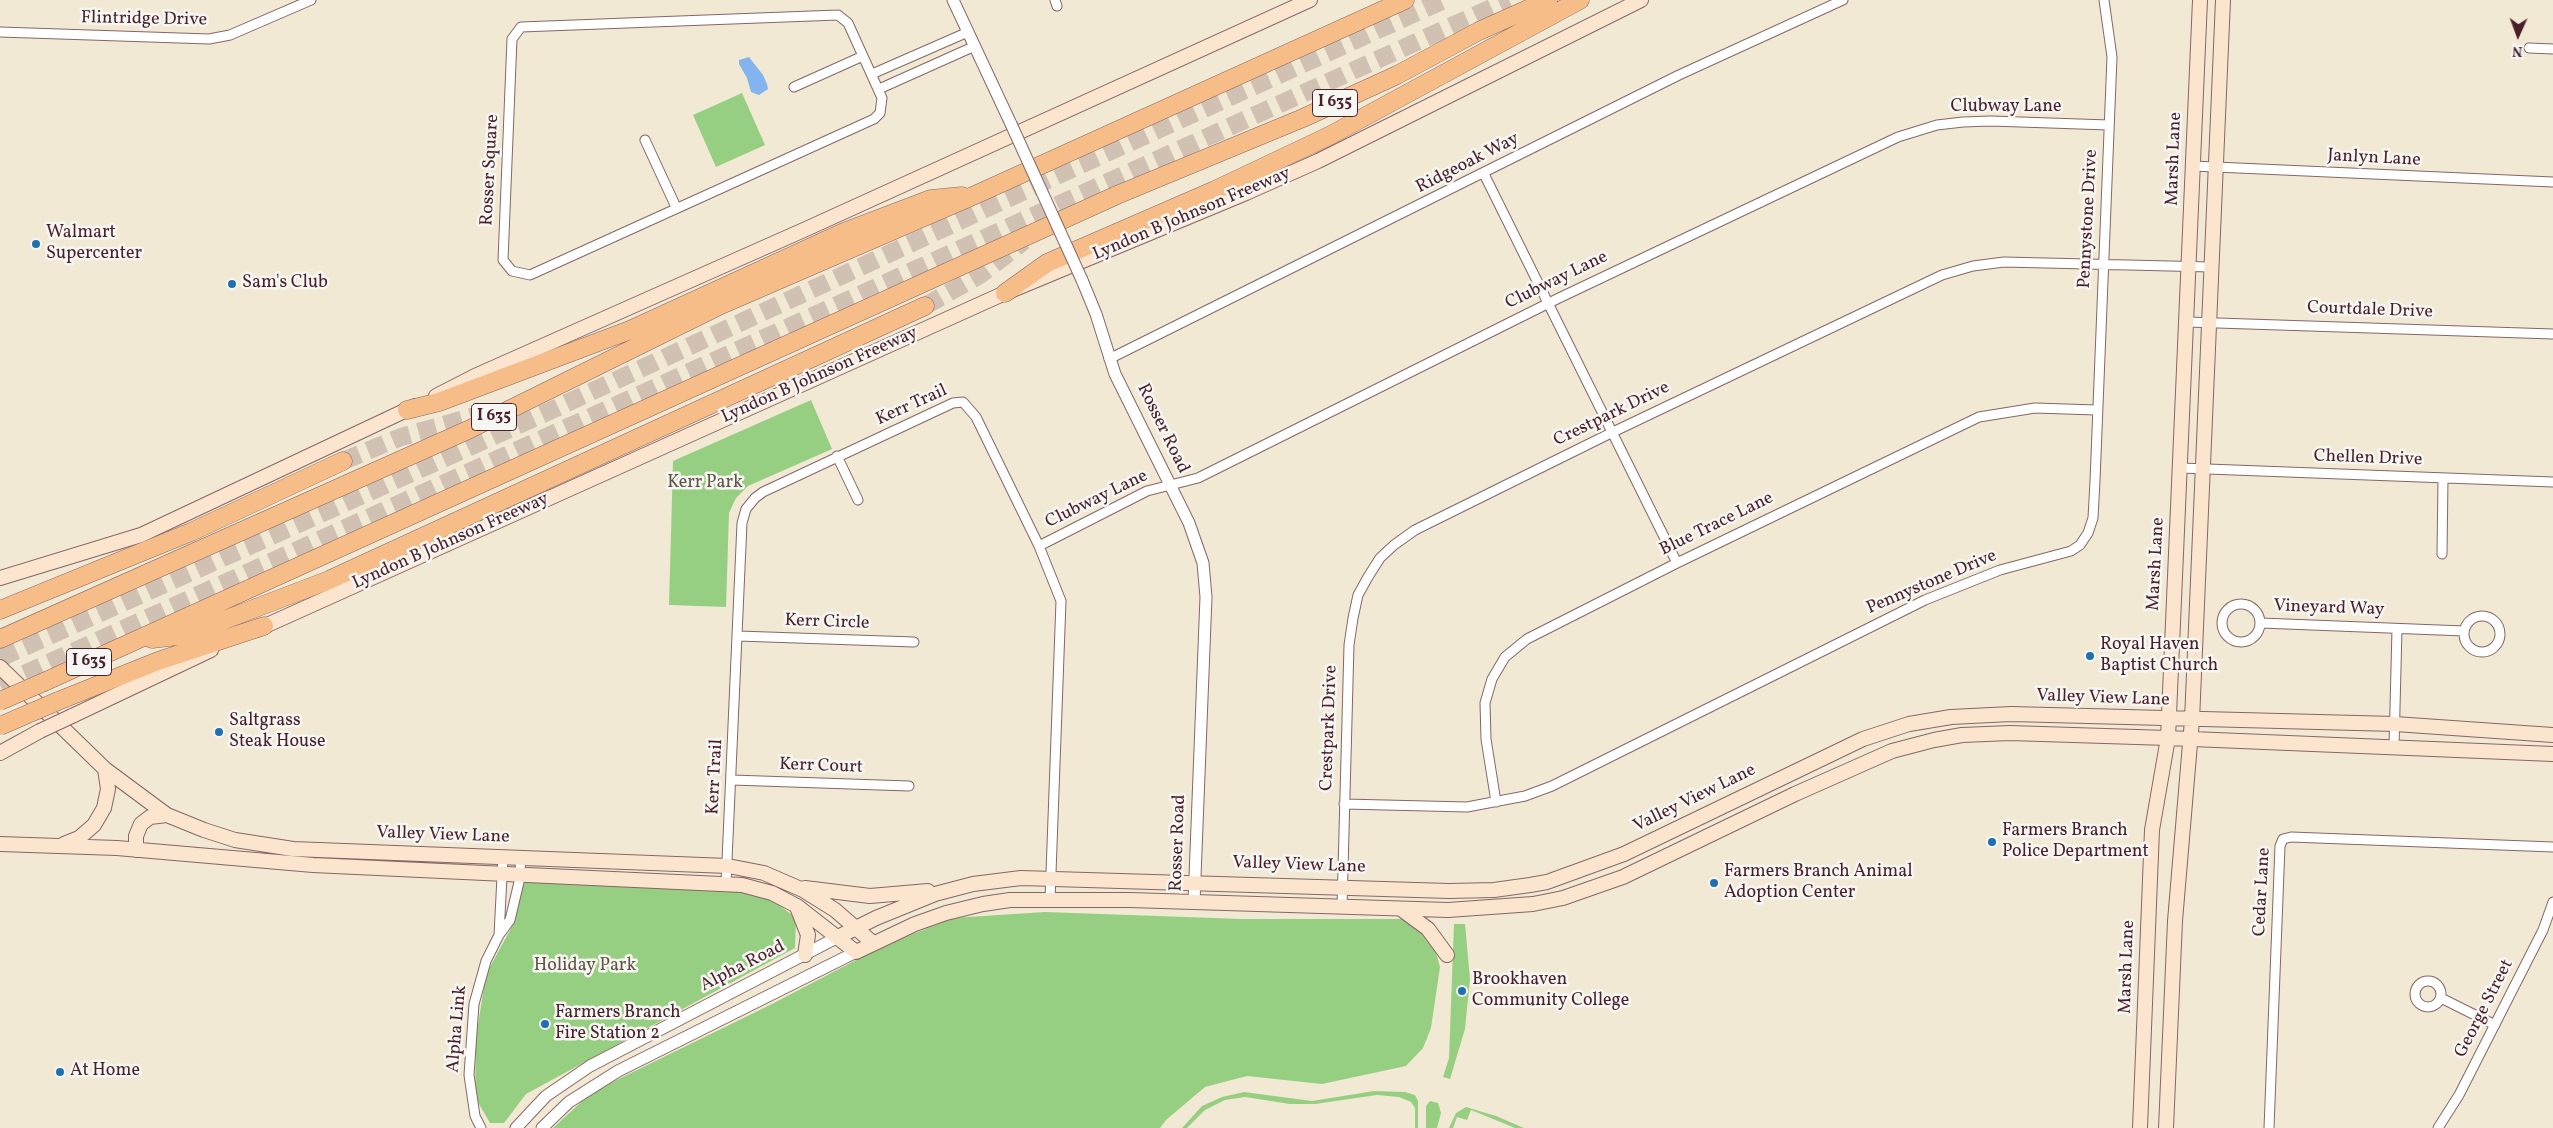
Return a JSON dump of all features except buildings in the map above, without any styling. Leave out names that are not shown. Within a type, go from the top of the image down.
[{"type":"highway","name":"I 635","points":[[6,637],[468,430],[721,305],[975,195],[1393,4],[1406,0]]},
{"type":"highway","name":"I 635","points":[[0,701],[134,642],[1117,195],[1303,118],[1397,75],[1478,31],[1548,0]]},
{"type":"highway","points":[[1006,292],[1046,263],[1215,190],[1329,136],[1580,0]]},
{"type":"highway","points":[[407,410],[439,402],[572,354],[630,330],[844,232],[931,199],[975,195]]},
{"type":"highway","points":[[134,642],[185,635],[329,580],[924,306]]},
{"type":"highway","points":[[0,610],[191,532],[343,461]]},
{"type":"highway","points":[[0,726],[158,661],[264,626]]},
{"type":"main road","points":[[0,578],[141,535],[484,372],[806,229],[1310,0]]},
{"type":"main road","name":"Lyndon B Johnson Freeway","points":[[0,753],[40,731],[264,626],[1006,292],[1246,193],[1318,161],[1641,0]]},
{"type":"main road","name":"Marsh Lane","points":[[2140,1128],[2152,830],[2168,738],[2200,0]]},
{"type":"main road","points":[[2166,1128],[2175,921],[2192,720],[2223,0]]},
{"type":"main road","points":[[2196,86],[2219,87]]},
{"type":"main road","points":[[2184,395],[2206,396]]},
{"type":"main road","name":"Valley View Lane","points":[[0,667],[105,769],[167,815],[235,840],[281,848],[728,866],[764,873],[793,885],[821,901],[873,944]]},
{"type":"main road","points":[[2010,733],[2011,714]]},
{"type":"main road","name":"Valley View Lane","points":[[838,937],[906,905],[951,890],[997,880],[1050,877],[1449,891],[1494,890],[1547,882],[1624,854],[1847,746],[1900,727],[1950,717],[2011,714],[2395,724],[2553,735]]},
{"type":"main road","points":[[1900,727],[1905,746]]},
{"type":"main road","points":[[0,746],[40,731]]},
{"type":"main road","name":"Valley View Lane","points":[[0,844],[136,850],[280,863],[398,870],[503,872],[726,883],[772,893],[797,906],[856,952],[915,924],[982,904],[1010,900],[1194,902],[1471,910],[1533,904],[1562,898],[1646,867],[1795,794],[1905,746],[1962,736],[2010,733],[2553,754]]},
{"type":"main road","points":[[61,846],[79,838],[94,825],[99,817],[104,808],[108,789],[105,769]]},
{"type":"main road","points":[[1740,799],[1748,818]]},
{"type":"main road","points":[[136,850],[136,836],[140,824],[150,817],[167,815]]},
{"type":"main road","points":[[280,863],[281,848]]},
{"type":"main road","points":[[793,885],[870,896],[951,890]]},
{"type":"main road","points":[[797,906],[808,935],[805,955]]},
{"type":"main road","points":[[1400,909],[1428,928],[1447,956]]},
{"type":"street","name":"Flintridge Drive","points":[[0,32],[209,39],[230,35],[311,0]]},
{"type":"street","name":"Rosser Road","points":[[954,0],[1082,280],[1096,314],[1109,359],[1198,546],[1206,579],[1194,902]]},
{"type":"street","name":"Ridgeoak Way","points":[[1109,359],[1679,76],[1843,0]]},
{"type":"street","name":"Pennystone Drive","points":[[1344,804],[1448,807],[1496,802],[1525,796],[1552,786],[1925,600],[2000,570],[2071,551],[2080,544],[2088,533],[2093,518],[2112,57],[2104,0]]},
{"type":"street","name":"Rosser Square","points":[[838,15],[848,22],[863,56],[879,89],[883,106],[874,119],[530,275],[512,271],[503,260],[512,39],[516,31],[521,27],[532,25],[838,15]]},
{"type":"street","points":[[872,74],[968,32]]},
{"type":"street","points":[[879,89],[975,46]]},
{"type":"street","points":[[2529,48],[2553,49]]},
{"type":"street","points":[[794,87],[863,56]]},
{"type":"street","name":"Clubway Lane","points":[[1038,546],[1147,491],[1198,478],[1549,303],[1898,137],[1937,125],[1991,120],[2109,125]]},
{"type":"street","points":[[645,140],[676,208]]},
{"type":"street","name":"Janlyn Lane","points":[[2193,166],[2378,176],[2553,182]]},
{"type":"street","points":[[1484,174],[1677,562]]},
{"type":"street","name":"Crestpark Drive","points":[[1342,907],[1349,645],[1353,618],[1358,595],[1380,558],[1415,530],[1613,432],[1942,275],[1973,266],[2004,262],[2211,267]]},
{"type":"street","name":"Courtdale Drive","points":[[2187,322],[2553,334]]},
{"type":"street","name":"Kerr Trail","points":[[726,883],[742,523],[746,509],[763,492],[953,403],[962,402],[976,417],[1038,546],[1057,590],[1062,612],[1050,900]]},
{"type":"street","name":"Blue Trace Lane","points":[[1496,802],[1486,739],[1485,703],[1492,679],[1505,657],[1526,639],[1677,562],[1979,417],[2035,408],[2096,410]]},
{"type":"street","points":[[837,456],[858,500]]},
{"type":"street","name":"Chellen Drive","points":[[2181,468],[2553,482]]},
{"type":"street","points":[[2442,554],[2443,479]]},
{"type":"street","name":"Vineyard Way","points":[[2241,603],[2253,607],[2257,611],[2261,623],[2256,635],[2251,640],[2238,642],[2227,636],[2222,624],[2225,612],[2235,604],[2241,603]]},
{"type":"street","points":[[2486,616],[2496,622],[2501,633],[2500,639],[2493,649],[2481,653],[2475,652],[2466,644],[2464,632],[2469,621],[2486,616]]},
{"type":"street","name":"Vineyard Way","points":[[2261,623],[2464,632]]},
{"type":"street","name":"Vineyard Way","points":[[2394,747],[2397,629]]},
{"type":"street","name":"Kerr Circle","points":[[738,636],[914,642]]},
{"type":"street","name":"Kerr Court","points":[[732,780],[908,786]]},
{"type":"street","name":"Cedar Lane","points":[[2269,1128],[2280,846],[2283,839],[2301,837],[2553,847]]},
{"type":"street","name":"Alpha Link","points":[[498,935],[498,918],[502,903],[503,857]]},
{"type":"street","name":"Alpha Link","points":[[481,1128],[475,1116],[469,1075],[472,1015],[480,977],[498,935],[510,920],[520,873],[521,858]]},
{"type":"street","name":"George Street","points":[[2438,1128],[2459,1096],[2543,930],[2553,902]]},
{"type":"street","name":"Alpha Road","points":[[516,1128],[546,1096],[590,1066],[838,937]]},
{"type":"street","points":[[542,1128],[569,1102],[618,1071],[856,952]]},
{"type":"street","points":[[2441,998],[2495,1025]]},
{"type":"green space","points":[[742,93],[765,145],[716,167],[693,115]]},
{"type":"green space","name":"Kerr Park","points":[[811,400],[832,449],[748,486],[736,498],[729,513],[726,607],[669,605],[673,461]]},
{"type":"green space","name":"Holiday Park","points":[[524,880],[741,891],[771,899],[796,918],[795,948],[526,1094],[504,1123],[490,1123],[475,1097],[476,1038],[486,974],[515,921]]},
{"type":"green space","points":[[1045,912],[1242,919],[1402,919],[1431,934],[1440,967],[1431,1028],[1423,1048],[1406,1066],[1322,1084],[1247,1076],[1205,1087],[1166,1120],[1160,1128],[553,1128],[592,1092],[770,1005],[877,949],[952,918]]},
{"type":"green space","points":[[1454,924],[1465,924],[1470,979],[1465,1029],[1450,1079],[1443,1077],[1449,1058]]},
{"type":"green space","points":[[1374,1091],[1405,1092],[1415,1095],[1418,1101],[1418,1128],[1415,1128],[1415,1108],[1411,1102],[1399,1097],[1377,1095],[1315,1104],[1290,1104],[1245,1097],[1225,1100],[1205,1110],[1187,1128],[1182,1128],[1202,1106],[1222,1097],[1244,1092],[1312,1101]]},
{"type":"green space","points":[[1430,1101],[1438,1103],[1441,1113],[1437,1128],[1426,1128],[1426,1106]]},
{"type":"green space","points":[[1466,1107],[1496,1116],[1524,1128],[1515,1128],[1471,1110],[1467,1120],[1457,1117],[1453,1128],[1449,1128],[1456,1113]]},
{"type":"water","points":[[749,57],[763,75],[767,84],[768,89],[759,95],[751,92],[747,78],[739,64],[739,60]]},
{"type":"tunnel","points":[[0,658],[554,409],[1078,166],[1444,0]]},
{"type":"tunnel","points":[[0,685],[1509,0]]},
{"type":"tunnel","points":[[925,306],[980,275],[1024,241]]},
{"type":"tunnel","points":[[343,461],[401,437],[475,416],[499,414]]},
{"type":"place","name":"Walmart Supercenter","points":[[36,244]]},
{"type":"place","name":"Sam's Club","points":[[232,284]]},
{"type":"place","name":"Royal Haven Baptist Church","points":[[2090,656]]},
{"type":"place","name":"Saltgrass Steak House","points":[[219,732]]},
{"type":"place","name":"Farmers Branch Police Department","points":[[1992,842]]},
{"type":"place","name":"Farmers Branch Animal Adoption Center","points":[[1714,883]]},
{"type":"place","name":"Brookhaven Community College","points":[[1462,991]]},
{"type":"place","name":"Farmers Branch Fire Station 2","points":[[545,1024]]},
{"type":"place","name":"At Home","points":[[60,1072]]}]
